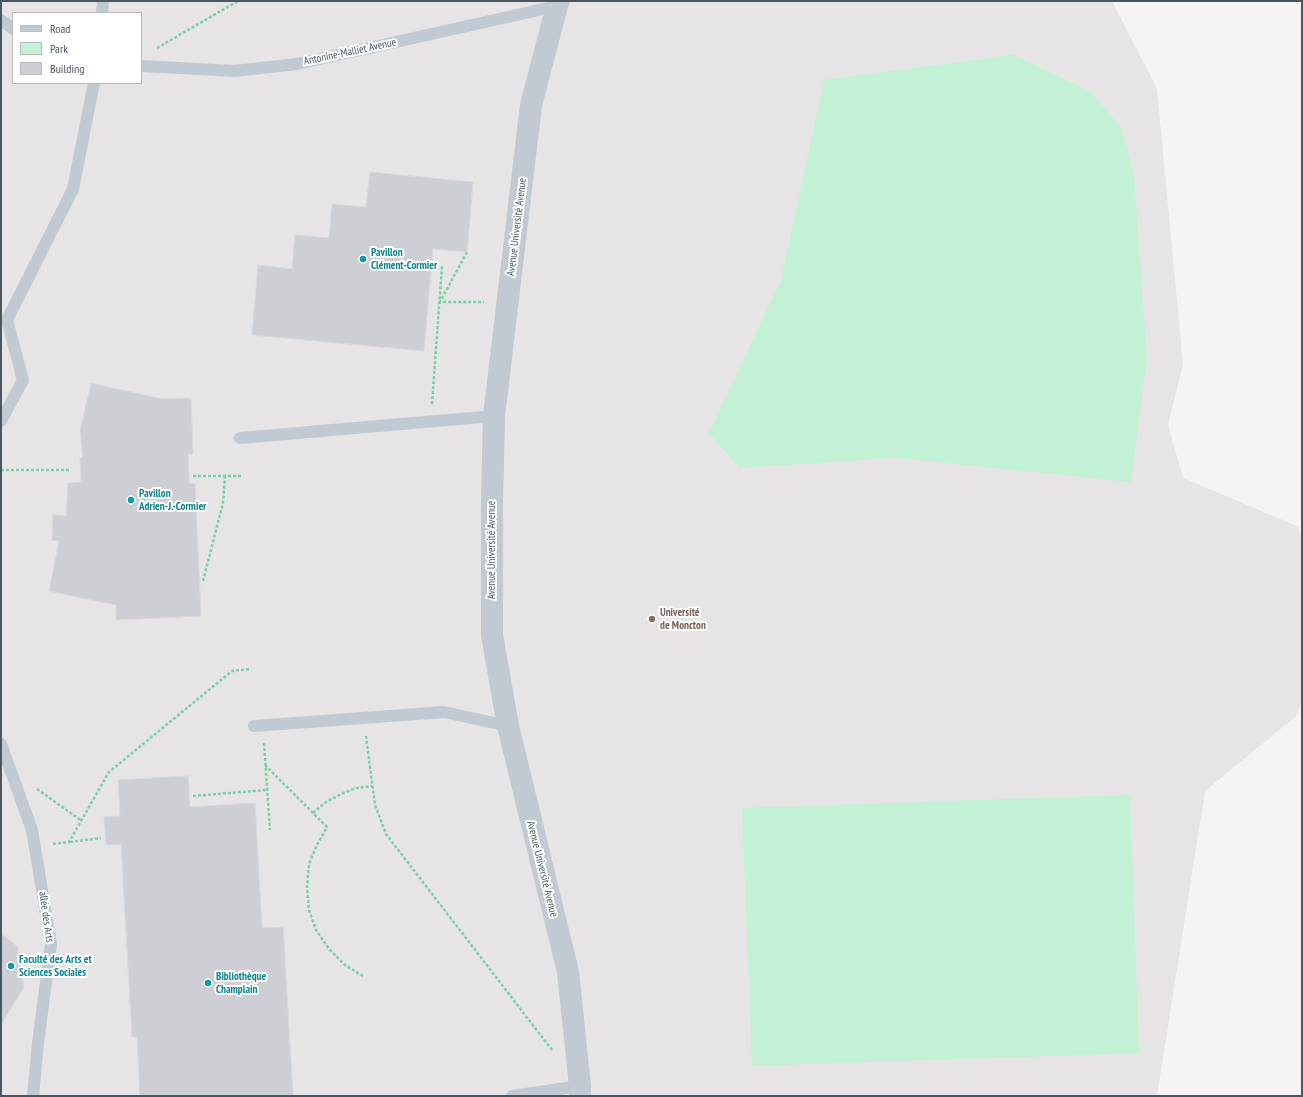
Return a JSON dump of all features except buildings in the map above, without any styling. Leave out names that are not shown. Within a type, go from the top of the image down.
[{"type":"street","name":"Avenue Université Avenue","points":[[558,4],[531,105],[494,416],[492,502],[492,635],[508,726],[538,855],[568,972],[580,1091]]},
{"type":"lane","points":[[102,12],[104,1]]},
{"type":"lane","name":"Antonine-Malliet Avenue","points":[[142,66],[235,71],[297,64],[558,4]]},
{"type":"lane","points":[[1,20],[12,28]]},
{"type":"lane","points":[[1,421],[23,380],[4,319],[73,189],[94,84]]},
{"type":"lane","points":[[240,438],[494,416]]},
{"type":"lane","points":[[258,726],[444,712],[508,726]]},
{"type":"lane","name":"allée des Arts","points":[[1,744],[32,830],[51,944],[38,1043],[33,1096]]},
{"type":"lane","points":[[512,1096],[580,1091]]},
{"type":"path","points":[[154,50],[238,1]]},
{"type":"path","points":[[440,302],[467,252]]},
{"type":"path","points":[[431,421],[442,266]]},
{"type":"path","points":[[440,302],[508,302]]},
{"type":"path","points":[[1,470],[69,470]]},
{"type":"path","points":[[193,476],[242,476]]},
{"type":"path","points":[[203,581],[223,503],[226,476]]},
{"type":"path","points":[[70,842],[109,772],[232,671],[251,669]]},
{"type":"path","points":[[363,718],[375,805],[386,834],[556,1054]]},
{"type":"path","points":[[258,726],[266,765],[270,830]]},
{"type":"path","points":[[266,765],[327,827],[309,864],[307,886],[309,910],[316,930],[329,948],[345,965],[363,976]]},
{"type":"path","points":[[10,770],[82,821]]},
{"type":"path","points":[[313,813],[326,802],[341,794],[356,788],[372,786]]},
{"type":"path","points":[[193,796],[267,790]]},
{"type":"path","points":[[35,846],[101,838]]},
{"type":"shaded area","name":"Université de Moncton","points":[[1,1],[1112,1],[1157,89],[1183,365],[1168,425],[1183,478],[1297,526],[1302,536],[1302,703],[1295,717],[1205,791],[1157,1096],[1,1096]]},
{"type":"green space","points":[[1014,55],[1091,92],[1121,128],[1134,174],[1147,359],[1131,482],[896,458],[740,468],[709,433],[781,280],[824,80]]},
{"type":"green space","points":[[1130,795],[1139,1053],[752,1066],[742,808]]},
{"type":"place","name":"Pavillon Clément-Cormier","points":[[363,259]]},
{"type":"place","name":"Pavillon Adrien-J.-Cormier","points":[[131,500]]},
{"type":"place","name":"Université de Moncton","points":[[652,619]]},
{"type":"place","name":"Faculté des Arts et Sciences Sociales","points":[[11,966]]},
{"type":"place","name":"Bibliothèque Champlain","points":[[208,983]]}]
